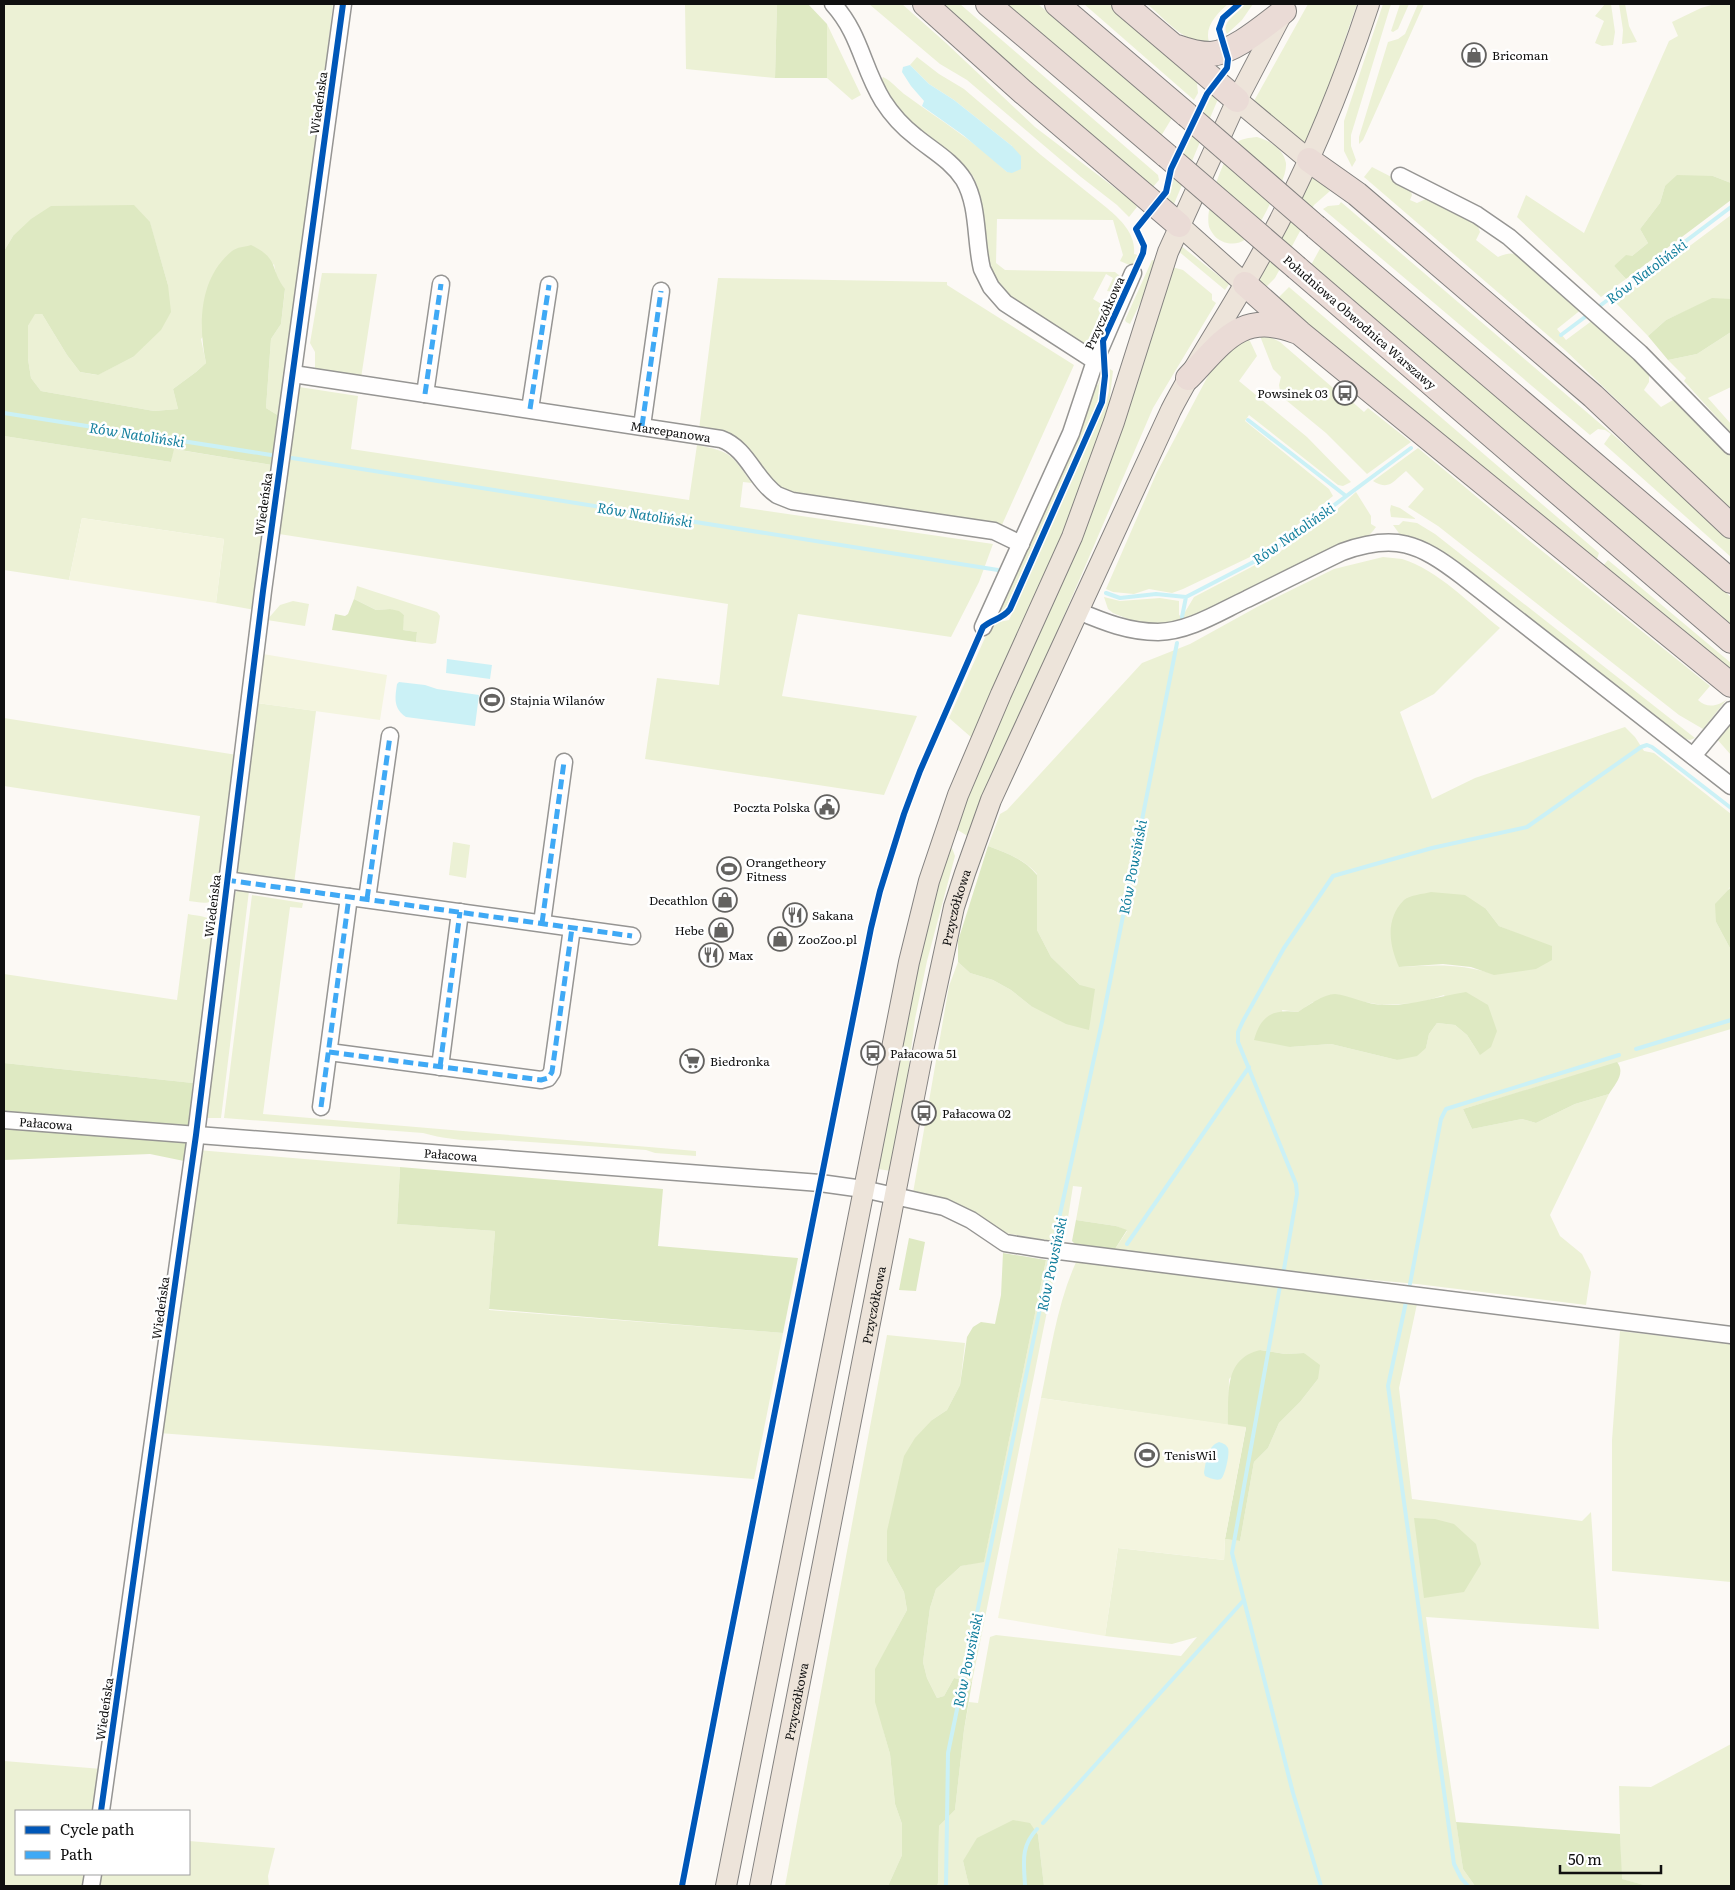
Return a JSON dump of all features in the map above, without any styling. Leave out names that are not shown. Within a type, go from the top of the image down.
[{"type":"highway","points":[[925,4],[1023,92],[1179,225]]},
{"type":"highway","name":"Południowa Obwodnica Warszawy","points":[[988,4],[1731,641]]},
{"type":"highway","points":[[1057,4],[1731,581]]},
{"type":"highway","points":[[1124,4],[1237,100]]},
{"type":"highway","points":[[1174,45],[1204,54],[1217,53],[1235,46],[1286,7]]},
{"type":"highway","points":[[1309,160],[1357,194],[1593,396],[1731,526]]},
{"type":"highway","points":[[1245,284],[1300,333],[1731,685]]},
{"type":"highway","points":[[1188,378],[1226,339],[1246,326],[1266,323],[1282,326],[1300,333]]},
{"type":"main road","name":"Przyczółkowa","points":[[760,1886],[944,948],[965,873],[991,800],[1171,410],[1188,378],[1245,284],[1309,160],[1369,4]]},
{"type":"main road","points":[[726,1886],[908,962],[929,881],[958,795],[1079,520],[1114,422],[1168,252],[1179,225],[1237,100],[1286,7]]},
{"type":"main road","points":[[1237,100],[1309,160]]},
{"type":"main road","points":[[1179,225],[1245,284]]},
{"type":"main road","points":[[944,835],[958,842],[964,850],[965,873]]},
{"type":"main road","points":[[749,1771],[755,1792],[764,1801],[776,1804]]},
{"type":"street","name":"Wiedeńska","points":[[102,1810],[196,1135],[263,591],[343,4]]},
{"type":"street","points":[[832,4],[848,23],[878,92],[894,116],[905,128],[949,162],[964,181],[973,204],[982,269],[997,295],[1014,310],[1094,361]]},
{"type":"street","points":[[1400,176],[1476,215],[1509,237],[1640,353],[1731,446]]},
{"type":"street","name":"Przyczółkowa","points":[[983,627],[1071,433],[1094,361],[1133,273]]},
{"type":"street","points":[[425,394],[441,284]]},
{"type":"street","points":[[530,410],[549,285]]},
{"type":"street","points":[[642,426],[661,290]]},
{"type":"street","name":"Marcepanowa","points":[[294,374],[721,439],[730,442],[740,450],[767,486],[778,495],[792,501],[994,531],[1021,544]]},
{"type":"street","points":[[1078,611],[1109,624],[1127,629],[1154,632],[1175,630],[1201,621],[1342,552],[1374,543],[1402,543],[1423,550],[1442,560],[1731,786]]},
{"type":"street","points":[[1693,756],[1731,710]]},
{"type":"street","points":[[367,899],[390,736]]},
{"type":"street","points":[[542,923],[564,762]]},
{"type":"street","points":[[226,880],[632,936]]},
{"type":"street","points":[[321,1107],[349,897]]},
{"type":"street","points":[[440,1067],[460,912]]},
{"type":"street","points":[[329,1052],[541,1080],[550,1075],[572,928]]},
{"type":"street","name":"Pałacowa","points":[[4,1120],[820,1182],[864,1189],[944,1207],[958,1212],[1005,1243],[1731,1335]]},
{"type":"green space","points":[[4,4],[333,4],[309,208],[279,416],[266,408],[271,339],[281,324],[285,290],[277,280],[274,264],[201,339],[206,363],[173,389],[178,409],[154,411],[41,391],[31,378],[28,359],[28,326],[34,314],[42,314],[67,355],[80,372],[97,375],[133,357],[168,285],[150,223],[13,236],[4,251]]},
{"type":"green space","points":[[685,4],[777,4],[775,78],[686,69]]},
{"type":"green space","points":[[777,4],[808,4],[827,24],[827,78],[775,78]]},
{"type":"green space","points":[[869,4],[902,4],[1035,127],[1132,201],[1137,207],[1129,217],[967,80],[940,64]]},
{"type":"green space","points":[[939,4],[960,4],[1158,175],[1159,180],[1153,187]]},
{"type":"green space","points":[[1007,4],[1038,4],[1172,118],[1161,136]]},
{"type":"green space","points":[[1084,4],[1109,4],[1199,81],[1197,84],[1198,93],[1194,100]]},
{"type":"green space","points":[[1147,4],[1228,4],[1210,25],[1208,31],[1209,42],[1199,41],[1182,34]]},
{"type":"green space","points":[[1245,4],[1253,4],[1242,20],[1227,34],[1225,30],[1228,22]]},
{"type":"green space","points":[[1308,4],[1357,4],[1322,106],[1305,146],[1254,101]]},
{"type":"green space","points":[[1383,4],[1391,4],[1351,135],[1351,146],[1356,160],[1352,167],[1344,151],[1344,121]]},
{"type":"green space","points":[[1400,4],[1409,4],[1398,29],[1393,32],[1391,31]]},
{"type":"green space","points":[[1418,4],[1424,4],[1363,140],[1359,144],[1359,137],[1388,42],[1398,39],[1405,34]]},
{"type":"green space","points":[[1605,4],[1611,4],[1615,32],[1613,45],[1602,46],[1595,43],[1604,21],[1595,16]]},
{"type":"green space","points":[[1619,4],[1625,4],[1629,26],[1637,42],[1622,44],[1623,30]]},
{"type":"green space","points":[[1715,4],[1731,4],[1731,183],[1713,176],[1665,186],[1660,203],[1640,229],[1648,243],[1632,256],[1614,266],[1626,279],[1601,297],[1517,217],[1526,195],[1584,233],[1669,41],[1678,36],[1672,22],[1701,8]]},
{"type":"green space","points":[[827,24],[861,95],[852,100],[827,78]]},
{"type":"green space","points":[[917,57],[939,74],[964,89],[1107,208],[1117,217],[1130,234],[1133,240],[1134,254],[1138,255],[1134,267],[1120,261],[1123,255],[1113,220],[997,219],[996,263],[1005,270],[1115,272],[1121,277],[1122,282],[1116,292],[1107,291],[1113,278],[1106,274],[1093,299],[1108,308],[1108,313],[1103,331],[1092,344],[1087,346],[1005,293],[989,265],[977,186],[973,176],[951,153],[902,115],[888,96],[881,81],[883,77],[971,141],[1007,172],[1012,146],[954,100],[929,84],[910,65]]},
{"type":"green space","points":[[1213,92],[1218,99],[1174,204],[1167,198],[1171,191],[1174,171]]},
{"type":"green space","points":[[1257,137],[1279,149],[1286,163],[1285,173],[1279,188],[1255,231],[1243,241],[1227,243],[1217,238],[1210,229],[1208,222],[1211,199],[1230,150],[1242,139]]},
{"type":"green space","points":[[1372,167],[1409,186],[1412,195],[1410,200],[1417,203],[1428,198],[1477,224],[1480,232],[1476,240],[1498,257],[1510,253],[1521,256],[1582,309],[1557,329],[1566,340],[1593,320],[1649,372],[1649,382],[1644,390],[1661,407],[1673,400],[1681,402],[1731,454],[1731,510],[1565,350],[1364,177]]},
{"type":"green space","points":[[1677,175],[1713,176],[1731,183],[1731,200],[1626,279],[1614,266],[1626,255],[1632,256],[1648,243],[1640,229],[1660,203],[1665,186]]},
{"type":"green space","points":[[1314,177],[1330,191],[1314,205],[1275,278],[1263,290],[1258,283],[1310,180]]},
{"type":"green space","points":[[1341,202],[1659,474],[1731,540],[1731,557],[1604,444],[1611,434],[1605,430],[1598,429],[1590,435],[1323,209],[1328,206],[1339,205]]},
{"type":"green space","points":[[134,205],[150,222],[168,285],[171,312],[161,330],[133,357],[98,375],[80,372],[67,355],[42,314],[35,314],[28,326],[28,359],[31,378],[41,391],[154,411],[178,409],[173,389],[206,363],[203,348],[202,318],[207,288],[213,274],[232,251],[251,245],[260,250],[270,260],[285,289],[281,324],[271,339],[266,408],[279,416],[272,465],[174,449],[171,462],[4,436],[4,251],[13,236],[31,219],[51,206]]},
{"type":"green space","points":[[1731,215],[1731,299],[1712,299],[1666,320],[1648,336],[1615,302]]},
{"type":"green space","points":[[1180,245],[1229,284],[1225,290],[1177,250]]},
{"type":"green space","points":[[1322,245],[1731,597],[1731,626],[1311,265]]},
{"type":"green space","points":[[1152,260],[1156,261],[1148,287],[1130,324],[1125,320]]},
{"type":"green space","points":[[1172,267],[1183,270],[1212,294],[1212,300],[1216,303],[1153,408],[969,837],[953,827],[1003,709],[1073,557],[1100,492]]},
{"type":"green space","points":[[322,273],[377,274],[361,378],[315,371],[315,352],[310,343]]},
{"type":"green space","points":[[718,278],[947,282],[947,285],[1074,365],[1001,527],[784,492],[699,429]]},
{"type":"green space","points":[[1289,287],[1599,553],[1597,559],[1602,567],[1608,560],[1731,663],[1731,672],[1450,446],[1276,300]]},
{"type":"green space","points":[[1712,298],[1731,299],[1731,332],[1697,354],[1668,360],[1648,336],[1666,320]]},
{"type":"green space","points":[[1731,332],[1731,387],[1708,398],[1731,424],[1731,433],[1684,381],[1686,378],[1668,360],[1697,354]]},
{"type":"green space","points":[[1260,336],[1272,338],[1280,342],[1347,400],[1349,399],[1364,412],[1368,408],[1411,442],[1367,474],[1326,433],[1281,396],[1279,385],[1281,377],[1273,369]]},
{"type":"green space","points":[[1246,339],[1250,341],[1257,356],[1239,381],[1307,437],[1351,482],[1343,486],[1338,485],[1249,415],[1245,421],[1329,489],[1333,496],[1276,542],[1250,557],[1183,589],[1172,593],[1149,589],[1134,594],[1113,592],[1106,589],[1157,472],[1209,374],[1226,347]]},
{"type":"green space","points":[[1110,369],[1113,371],[1109,405],[1075,504],[972,738],[949,718],[988,631],[999,622],[1009,620],[1106,403],[1109,391]]},
{"type":"green space","points":[[1101,376],[1098,401],[1006,607],[1003,612],[994,616],[1093,383],[1098,385]]},
{"type":"green space","points":[[299,387],[358,396],[351,449],[689,500],[697,445],[718,450],[730,456],[752,483],[743,482],[740,507],[993,544],[979,582],[951,637],[798,614],[782,696],[917,716],[884,795],[645,759],[657,678],[719,685],[728,604],[279,534],[277,527]]},
{"type":"green space","points":[[4,436],[171,462],[173,449],[272,465],[264,504],[264,536],[255,610],[216,603],[224,539],[82,518],[69,580],[4,570]]},
{"type":"green space","points":[[1418,448],[1526,538],[1710,686],[1698,700],[1705,705],[1713,706],[1727,699],[1703,729],[1679,715],[1438,526],[1408,507],[1424,489],[1406,471],[1391,484],[1384,485],[1373,481]]},
{"type":"green space","points":[[1356,492],[1371,516],[1371,524],[1376,527],[1367,537],[1187,619],[1156,626],[1138,623],[1113,613],[1108,609],[1104,597],[1120,601],[1160,598],[1179,601],[1179,615],[1182,617],[1194,597],[1278,553],[1329,517]]},
{"type":"green space","points":[[1391,505],[1400,508],[1416,519],[1391,517]]},
{"type":"green space","points":[[82,518],[224,539],[216,603],[69,580]]},
{"type":"green space","points":[[1403,521],[1417,523],[1435,534],[1695,738],[1690,740],[1678,737],[1448,556],[1428,544],[1401,536],[1393,525],[1399,525]]},
{"type":"green space","points":[[1383,557],[1402,559],[1441,579],[1500,628],[1434,694],[1400,712],[1432,799],[1475,778],[1625,727],[1635,737],[1644,751],[1654,753],[1731,814],[1731,887],[1716,922],[1731,950],[1731,1029],[1463,1109],[1472,1129],[1522,1119],[1536,1123],[1575,1104],[1609,1094],[1550,1215],[1560,1236],[1582,1254],[1591,1272],[1586,1305],[1417,1284],[1277,1271],[1115,1249],[1127,1231],[1116,1226],[1076,1220],[1082,1187],[1073,1186],[1064,1243],[992,1231],[913,1193],[949,986],[958,962],[970,973],[993,980],[1011,990],[1031,1006],[1080,985],[1051,957],[1037,930],[1037,874],[1021,860],[988,846],[1000,814],[1007,810],[1142,663],[1190,644],[1257,607],[1334,569]],"holes":[[[1486,909],[1499,926],[1523,936],[1494,974],[1458,966],[1399,967]],[[1444,995],[1480,1055],[1467,1035],[1455,1025],[1437,1023],[1429,1034],[1426,1048],[1397,1060],[1331,1044],[1290,1047],[1282,1010],[1298,1012],[1313,1002],[1359,1001],[1382,1005],[1419,1003]]]},
{"type":"green space","points":[[357,586],[437,612],[440,616],[436,643],[416,642],[417,632],[402,630],[404,615],[390,609],[376,610],[354,599]]},
{"type":"green space","points":[[354,599],[376,610],[390,609],[399,611],[404,615],[403,630],[417,632],[416,642],[332,630],[335,614],[345,616],[348,614]]},
{"type":"green space","points":[[293,601],[309,604],[305,626],[267,620],[280,605]]},
{"type":"green space","points":[[263,654],[387,675],[380,720],[257,703]]},
{"type":"green space","points":[[257,703],[316,711],[294,884],[240,877],[235,872]]},
{"type":"green space","points":[[4,718],[237,755],[217,897],[211,902],[189,901],[200,816],[4,786]]},
{"type":"green space","points":[[1731,720],[1731,755],[1716,738]]},
{"type":"green space","points":[[453,842],[470,845],[466,878],[449,875]]},
{"type":"green space","points":[[988,846],[1021,861],[1037,875],[1037,930],[1051,957],[1080,985],[1095,989],[1089,1030],[1066,1024],[1031,1006],[1011,990],[993,980],[970,973],[958,962],[958,941]]},
{"type":"green space","points":[[949,848],[952,848],[955,856],[927,961],[915,1019],[904,1104],[891,1171],[878,1169],[924,929]]},
{"type":"green space","points":[[1731,887],[1731,950],[1716,922],[1715,904]]},
{"type":"green space","points":[[237,891],[249,891],[221,1118],[203,1118],[230,898]]},
{"type":"green space","points":[[1431,892],[1465,895],[1486,909],[1499,926],[1552,946],[1552,960],[1536,969],[1494,975],[1471,967],[1443,964],[1399,967],[1391,941],[1391,924],[1394,915],[1398,907],[1407,898]]},
{"type":"green space","points":[[252,895],[303,903],[302,908],[290,907],[263,1114],[696,1151],[696,1156],[655,1153],[646,1150],[500,1140],[462,1140],[423,1133],[224,1118]]},
{"type":"green space","points":[[188,914],[206,917],[214,924],[193,1083],[4,1063],[4,974],[177,1000]]},
{"type":"green space","points":[[1466,992],[1488,1005],[1497,1031],[1491,1047],[1480,1055],[1467,1035],[1455,1025],[1437,1023],[1429,1034],[1426,1048],[1417,1056],[1397,1060],[1331,1044],[1290,1047],[1254,1040],[1264,1019],[1275,1013],[1298,1012],[1326,996],[1335,994],[1378,1005],[1395,1005]]},
{"type":"green space","points":[[1617,1062],[1620,1074],[1609,1094],[1575,1104],[1536,1123],[1522,1119],[1472,1129],[1463,1109]]},
{"type":"green space","points":[[4,1063],[193,1083],[188,1128],[4,1114]]},
{"type":"green space","points":[[4,1126],[187,1140],[184,1161],[150,1154],[4,1160]]},
{"type":"green space","points":[[198,1150],[400,1167],[397,1224],[495,1231],[489,1310],[783,1333],[754,1479],[159,1433]]},
{"type":"green space","points":[[400,1167],[663,1189],[658,1246],[798,1258],[783,1333],[489,1309],[495,1231],[397,1224]]},
{"type":"green space","points":[[1076,1220],[1116,1226],[1127,1230],[1115,1249],[1077,1246],[1072,1241]]},
{"type":"green space","points":[[909,1238],[925,1242],[916,1291],[899,1290]]},
{"type":"green space","points":[[1003,1253],[1046,1260],[984,1562],[961,1566],[936,1589],[930,1608],[923,1662],[927,1678],[937,1698],[944,1696],[954,1678],[972,1682],[964,1730],[955,1810],[939,1826],[937,1886],[888,1886],[902,1855],[902,1824],[895,1804],[890,1754],[875,1702],[875,1669],[907,1610],[904,1592],[887,1561],[887,1531],[904,1456],[915,1438],[932,1420],[947,1410],[960,1385],[967,1337],[973,1327],[981,1322],[995,1324],[1001,1295]]},
{"type":"green space","points":[[1046,1260],[1057,1262],[972,1682],[954,1678],[944,1696],[937,1698],[927,1678],[923,1662],[930,1608],[936,1589],[961,1566],[984,1561]]},
{"type":"green space","points":[[1077,1260],[1271,1282],[1417,1304],[1399,1388],[1412,1499],[1582,1521],[1591,1512],[1599,1629],[1426,1617],[1463,1869],[1475,1886],[1044,1886],[1038,1835],[963,1861],[969,1886],[937,1886],[939,1826],[955,1810],[969,1702],[978,1703],[990,1637],[996,1635],[1181,1656],[1197,1637],[1172,1644],[1105,1636],[1118,1548],[1224,1560],[1225,1539],[1240,1541],[1254,1462],[1268,1448],[1279,1423],[1300,1402],[1318,1379],[1304,1353],[1285,1354],[1260,1350],[1229,1379],[1228,1425],[1041,1398],[1059,1310]]},
{"type":"green space","points":[[1620,1331],[1731,1344],[1731,1582],[1612,1571],[1612,1440]]},
{"type":"green space","points":[[887,1335],[965,1343],[960,1385],[947,1410],[932,1420],[887,1561],[904,1592],[907,1610],[893,1636],[883,1729],[890,1754],[895,1804],[902,1824],[902,1855],[888,1886],[785,1886]]},
{"type":"green space","points":[[1260,1350],[1285,1354],[1304,1353],[1320,1365],[1318,1379],[1300,1402],[1279,1423],[1268,1448],[1254,1462],[1240,1541],[1225,1539],[1246,1428],[1228,1425],[1230,1380],[1240,1361]]},
{"type":"green space","points":[[1041,1398],[1246,1427],[1225,1539],[1224,1560],[1118,1548],[1105,1636],[998,1618]]},
{"type":"green space","points":[[1414,1518],[1435,1519],[1454,1524],[1476,1544],[1481,1564],[1464,1592],[1424,1598]]},
{"type":"green space","points":[[1731,1744],[1731,1886],[1648,1886],[1621,1879],[1619,1786],[1651,1787]]},
{"type":"green space","points":[[4,1761],[102,1769],[96,1810],[15,1810],[15,1875],[86,1875],[84,1886],[4,1886]]},
{"type":"green space","points":[[1013,1820],[1030,1823],[1038,1835],[1044,1886],[969,1886],[963,1861],[977,1838]]},
{"type":"green space","points":[[1456,1822],[1620,1834],[1622,1879],[1648,1886],[1475,1886],[1463,1869]]},
{"type":"green space","points":[[190,1841],[275,1848],[268,1876],[269,1886],[98,1886],[100,1875],[190,1875]]},
{"type":"water","points":[[910,65],[929,84],[954,100],[1012,146],[1021,156],[1021,169],[1012,173],[1007,172],[963,135],[922,106],[924,101],[902,72],[903,67]]},
{"type":"water","points":[[447,659],[492,665],[490,679],[446,673]]},
{"type":"water","points":[[399,682],[479,695],[475,726],[406,717],[399,710],[396,702],[397,684]]},
{"type":"water","points":[[1219,1442],[1228,1448],[1228,1455],[1224,1474],[1221,1479],[1217,1480],[1205,1476],[1204,1473],[1206,1459],[1212,1447]]},
{"type":"waterway","name":"Rów Natoliński","points":[[1597,308],[1731,207]]},
{"type":"waterway","name":"Rów Natoliński","points":[[1561,335],[1589,314]]},
{"type":"waterway","name":"Rów Natoliński","points":[[4,413],[271,455]]},
{"type":"waterway","points":[[1248,420],[1346,496]]},
{"type":"waterway","name":"Rów Natoliński","points":[[1106,593],[1120,598],[1156,594],[1186,597],[1267,555],[1411,448]]},
{"type":"waterway","name":"Rów Natoliński","points":[[292,458],[998,570]]},
{"type":"waterway","points":[[1182,617],[1186,597]]},
{"type":"waterway","name":"Rów Powsiński","points":[[1053,1246],[1102,1022],[1177,643]]},
{"type":"waterway","points":[[1284,1269],[1297,1194],[1296,1184],[1238,1042],[1238,1032],[1284,948],[1333,876],[1432,848],[1527,827],[1641,747],[1647,745],[1731,808]]},
{"type":"waterway","points":[[1636,1049],[1731,1020]]},
{"type":"waterway","points":[[1410,1284],[1441,1119],[1446,1109],[1619,1055]]},
{"type":"waterway","points":[[1127,1244],[1249,1067]]},
{"type":"waterway","name":"Rów Powsiński","points":[[946,1886],[948,1753],[1051,1255]]},
{"type":"waterway","points":[[1280,1286],[1232,1553],[1293,1793],[1321,1886]]},
{"type":"waterway","points":[[1406,1302],[1388,1386],[1454,1864],[1461,1878],[1468,1886]]},
{"type":"waterway","points":[[1043,1823],[1244,1600]]},
{"type":"waterway","points":[[1025,1886],[1025,1849],[1037,1829]]},
{"type":"marked path","points":[[425,394],[441,284]]},
{"type":"marked path","points":[[530,409],[549,285]]},
{"type":"marked path","points":[[642,426],[661,291]]},
{"type":"marked path","points":[[367,899],[390,736]]},
{"type":"marked path","points":[[542,923],[564,762]]},
{"type":"marked path","points":[[226,880],[632,936]]},
{"type":"marked path","points":[[321,1107],[349,897]]},
{"type":"marked path","points":[[440,1067],[460,912]]},
{"type":"marked path","points":[[329,1052],[541,1080],[548,1078],[552,1072],[572,928]]},
{"type":"cycle path","points":[[101,1810],[196,1135],[263,591],[343,4]]},
{"type":"cycle path","points":[[682,1886],[871,928],[880,891],[904,814],[920,771],[983,627],[1004,615],[1010,609],[1102,402],[1105,376],[1103,341],[1143,253],[1144,246],[1136,229],[1166,192],[1171,169],[1207,94],[1227,68],[1228,59],[1219,29],[1223,18],[1239,4]]},
{"type":"place","name":"Bricoman","points":[[1474,55]]},
{"type":"place","name":"Powsinek 03","points":[[1345,393]]},
{"type":"place","name":"Stajnia Wilanów","points":[[492,700]]},
{"type":"place","name":"Poczta Polska","points":[[827,807]]},
{"type":"place","name":"Orangetheory Fitness","points":[[729,869]]},
{"type":"place","name":"Decathlon","points":[[725,900]]},
{"type":"place","name":"Sakana","points":[[795,915]]},
{"type":"place","name":"Hebe","points":[[721,930]]},
{"type":"place","name":"ZooZoo.pl","points":[[780,939]]},
{"type":"place","name":"Max","points":[[711,955]]},
{"type":"place","name":"Pałacowa 51","points":[[873,1053]]},
{"type":"place","name":"Biedronka","points":[[692,1061]]},
{"type":"place","name":"Pałacowa 02","points":[[924,1113]]},
{"type":"place","name":"TenisWil","points":[[1147,1455]]}]
